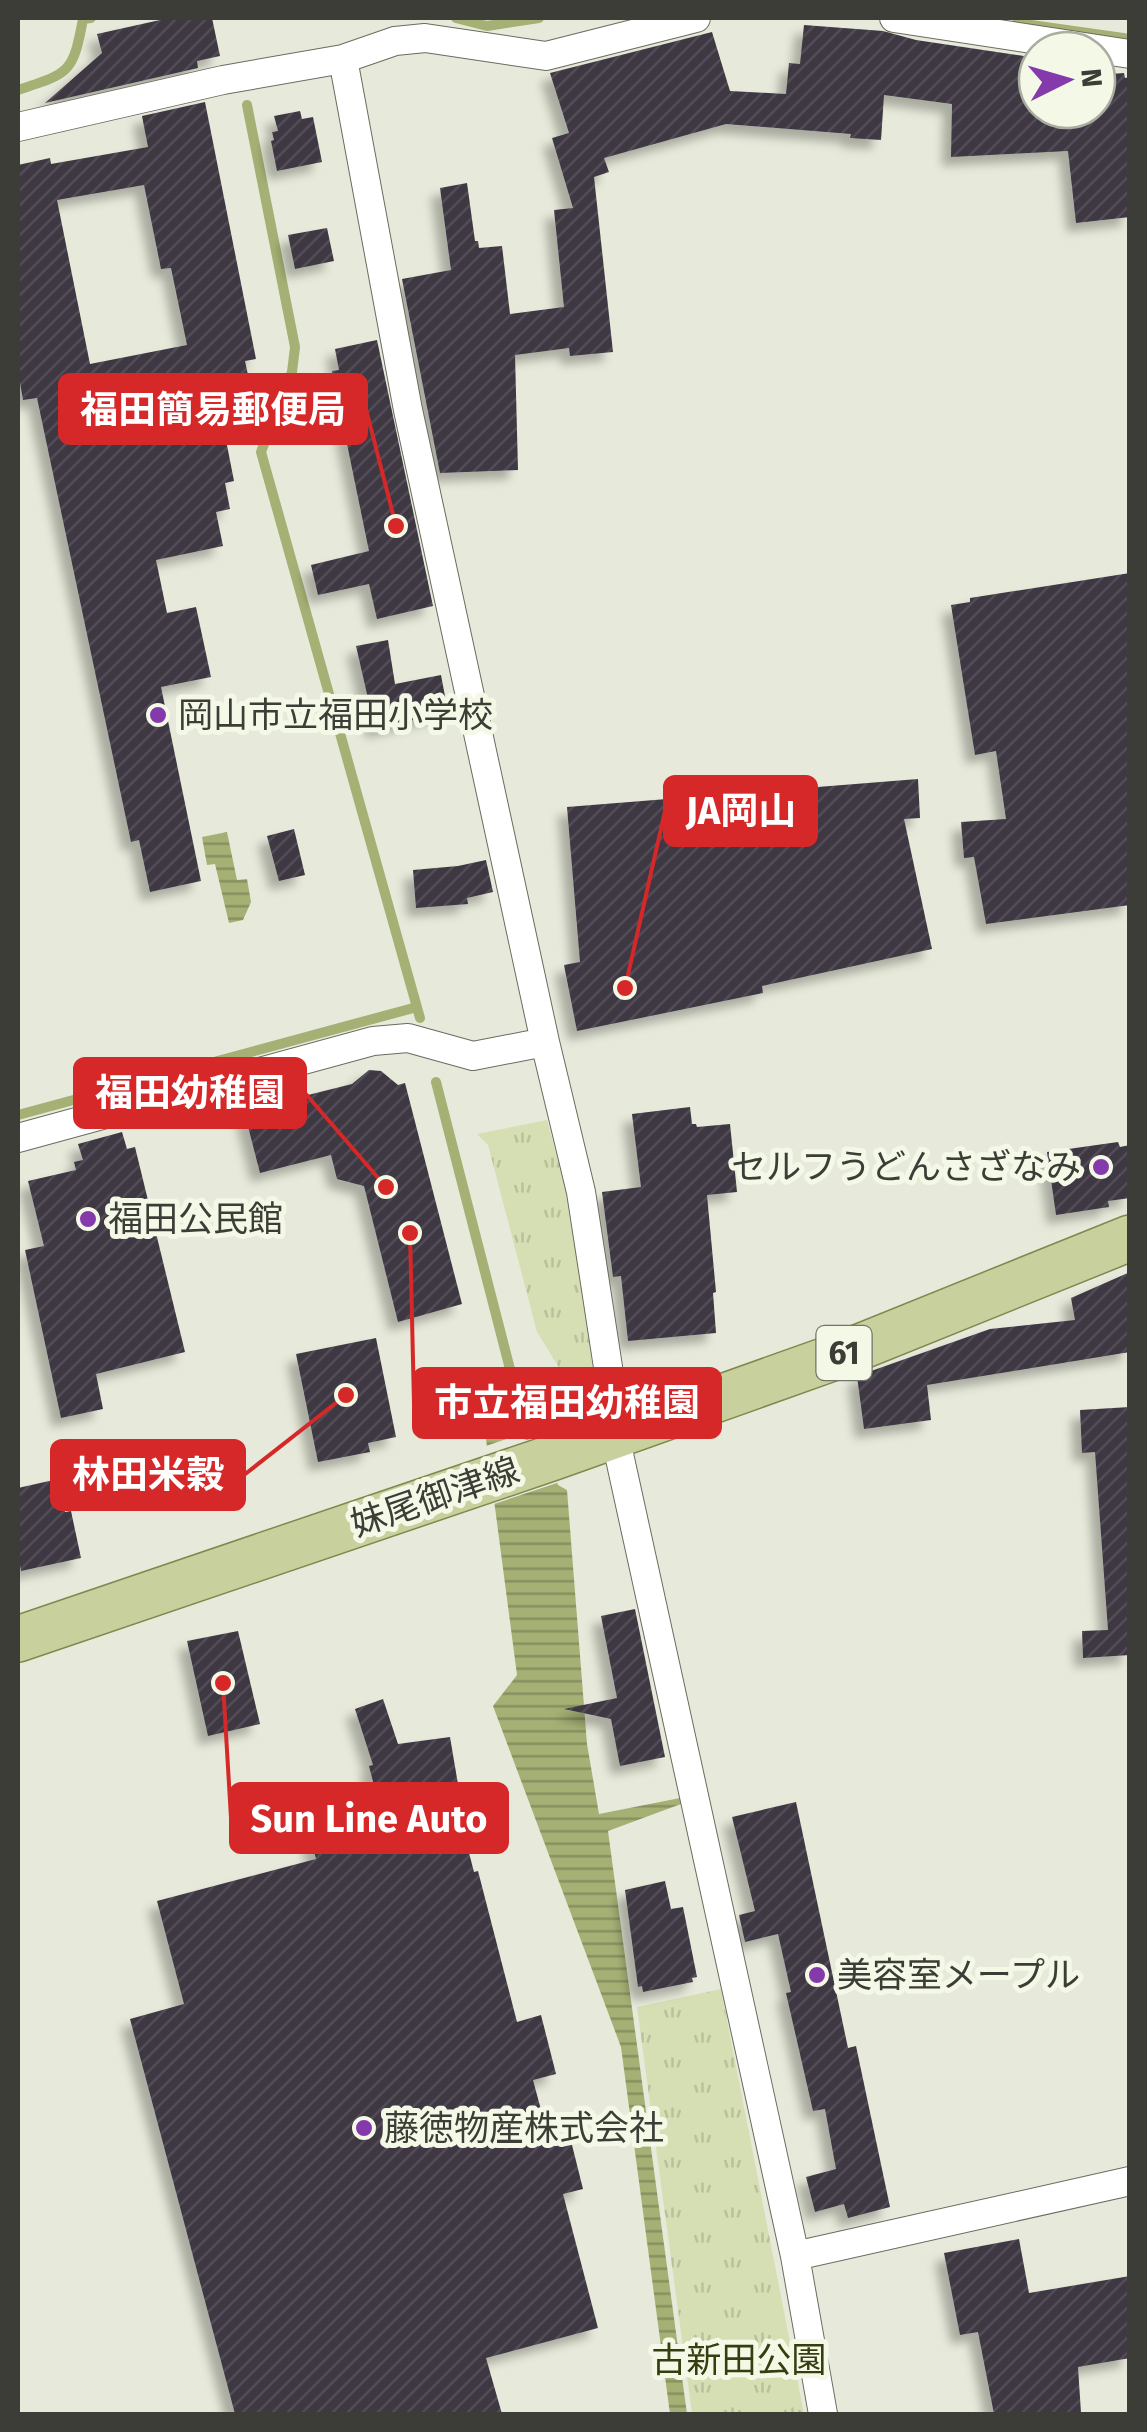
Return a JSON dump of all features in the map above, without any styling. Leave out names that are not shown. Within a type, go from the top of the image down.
[{"type":"main road","name":"妹尾御津線","points":[[18,1639],[614,1436],[835,1356],[1130,1238]]},
{"type":"street","points":[[18,127],[223,80],[343,59],[424,28],[546,56],[696,18]]},
{"type":"street","points":[[894,18],[1130,54]]},
{"type":"street","points":[[343,59],[408,410],[581,1192],[610,1380],[614,1436],[795,2256],[823,2414]]},
{"type":"street","points":[[18,1138],[374,1041],[408,1038],[472,1056],[545,1042]]},
{"type":"street","points":[[795,2256],[1130,2181]]},
{"type":"green space","points":[[547,1120],[570,1204],[597,1397],[583,1406],[537,1332],[488,1145],[477,1134]]},
{"type":"green space","name":"古新田公園","points":[[721,1989],[804,2414],[692,2414],[637,2007]]},
{"type":"shaded area","points":[[227,832],[237,880],[247,879],[251,902],[243,920],[229,923],[215,864],[207,865],[202,837]]},
{"type":"shaded area","points":[[538,1420],[558,1485],[567,1490],[587,1744],[599,1814],[680,1798],[681,1804],[608,1831],[687,2414],[670,2414],[621,2047],[493,1706],[517,1675],[486,1439]]},
{"type":"pier","points":[[545,1426],[560,1482],[491,1505],[483,1447]]},
{"type":"building","points":[[169,18],[212,18],[220,56],[197,61],[198,68],[45,103],[102,53],[97,34]]},
{"type":"building","points":[[804,25],[883,31],[916,40],[1017,55],[1017,130],[1117,130],[1117,74],[1124,73],[1125,78],[1130,77],[1130,217],[1076,223],[1068,151],[951,157],[952,104],[884,95],[881,140],[726,124],[604,158],[609,172],[594,177],[613,352],[570,356],[569,348],[515,355],[518,470],[440,473],[402,279],[451,270],[440,188],[467,183],[475,241],[479,248],[502,246],[510,314],[564,307],[554,210],[573,208],[552,138],[569,133],[550,73],[712,32],[730,91],[786,94],[789,63],[800,64]]},
{"type":"building","points":[[205,102],[256,359],[245,361],[248,375],[234,378],[235,385],[216,389],[234,481],[225,483],[230,509],[216,512],[223,546],[156,560],[167,613],[196,607],[211,677],[161,687],[201,881],[150,892],[139,840],[131,842],[37,398],[23,400],[18,371],[18,165],[50,158],[51,164],[148,147],[142,116]],"holes":[[[144,185],[161,269],[171,268],[187,345],[90,364],[57,200]]]},
{"type":"building","points":[[300,111],[302,119],[313,117],[322,162],[277,171],[271,141],[272,132],[278,131],[274,116]]},
{"type":"building","points":[[327,228],[334,261],[295,269],[288,235]]},
{"type":"building","points":[[377,340],[433,606],[377,619],[369,584],[318,595],[311,565],[369,551],[332,371],[339,370],[335,349]]},
{"type":"building","points":[[1130,573],[1130,905],[986,924],[974,857],[964,858],[961,822],[1006,819],[996,751],[975,755],[951,605],[970,602],[970,598]]},
{"type":"building","points":[[388,640],[395,684],[441,675],[448,712],[375,729],[356,646]]},
{"type":"building","points":[[918,779],[920,818],[904,819],[932,949],[762,986],[763,993],[577,1031],[564,965],[580,962],[567,807]]},
{"type":"building","points":[[294,829],[305,875],[279,881],[267,836]]},
{"type":"building","points":[[486,860],[493,892],[467,898],[468,904],[416,908],[413,870]]},
{"type":"building","points":[[369,1070],[381,1071],[398,1085],[405,1083],[462,1304],[398,1322],[364,1186],[337,1179],[331,1155],[260,1173],[244,1111],[352,1084]]},
{"type":"building","points":[[690,1107],[692,1124],[697,1127],[730,1124],[737,1192],[707,1195],[716,1333],[628,1341],[621,1276],[613,1277],[602,1192],[641,1187],[632,1114]]},
{"type":"building","name":"福田公民館","points":[[122,1132],[127,1149],[135,1147],[185,1352],[96,1374],[103,1409],[61,1418],[25,1250],[44,1246],[28,1181],[76,1170],[74,1162],[83,1160],[78,1144]]},
{"type":"building","points":[[1118,1142],[1120,1147],[1130,1145],[1130,1198],[1108,1201],[1109,1207],[1056,1215],[1047,1152]]},
{"type":"building","points":[[1130,1272],[1130,1352],[927,1385],[931,1420],[864,1429],[857,1376],[990,1329],[1075,1320],[1071,1298]]},
{"type":"building","points":[[376,1338],[396,1437],[368,1443],[370,1452],[318,1462],[296,1354]]},
{"type":"building","points":[[1130,1407],[1130,1655],[1083,1658],[1082,1631],[1108,1630],[1095,1452],[1082,1453],[1080,1410]]},
{"type":"building","points":[[58,1479],[65,1512],[71,1511],[81,1558],[21,1571],[18,1488]]},
{"type":"building","points":[[635,1609],[665,1757],[620,1766],[611,1719],[564,1709],[617,1698],[601,1616]]},
{"type":"building","points":[[238,1631],[260,1724],[208,1736],[187,1641]]},
{"type":"building","points":[[383,1699],[398,1744],[450,1737],[461,1802],[456,1803],[517,2022],[541,2015],[556,2074],[533,2080],[551,2147],[571,2141],[583,2189],[563,2194],[598,2328],[486,2358],[502,2414],[235,2414],[130,2019],[184,2004],[157,1901],[316,1859],[308,1828],[380,1809],[369,1766],[373,1765],[355,1709]]},
{"type":"building","points":[[796,1802],[848,2048],[856,2046],[890,2207],[848,2218],[844,2204],[815,2212],[806,2177],[836,2169],[825,2109],[813,2111],[786,1993],[791,1992],[778,1934],[745,1942],[739,1915],[755,1911],[732,1817]]},
{"type":"building","points":[[665,1881],[671,1909],[683,1907],[697,1977],[692,1978],[693,1982],[643,1992],[642,1986],[638,1987],[625,1890]]},
{"type":"building","points":[[1019,2239],[1029,2293],[1130,2276],[1130,2358],[1078,2367],[1081,2413],[994,2414],[978,2332],[960,2335],[944,2253]]},
{"type":"waterway","points":[[18,90],[66,68],[76,50],[83,19],[91,18]]},
{"type":"waterway","points":[[456,18],[487,26],[539,18]]},
{"type":"waterway","points":[[1017,23],[1130,39]]},
{"type":"waterway","points":[[247,105],[295,347],[292,372],[261,452],[420,1018]]},
{"type":"waterway","points":[[18,1115],[417,1007]]},
{"type":"waterway","points":[[436,1082],[527,1435]]},
{"type":"place","name":"福田簡易郵便局","points":[[396,526]]},
{"type":"place","name":"岡山市立福田小学校","points":[[158,715]]},
{"type":"place","name":"JA岡山","points":[[625,988]]},
{"type":"place","name":"セルフうどんさざなみ","points":[[1101,1167]]},
{"type":"place","name":"福田幼稚園","points":[[386,1187]]},
{"type":"place","name":"福田公民館","points":[[88,1219]]},
{"type":"place","name":"市立福田幼稚園","points":[[410,1233]]},
{"type":"place","name":"林田米穀","points":[[346,1395]]},
{"type":"place","name":"Sun Line Auto","points":[[223,1683]]},
{"type":"place","name":"美容室メープル","points":[[817,1975]]},
{"type":"place","name":"藤徳物産株式会社","points":[[364,2128]]}]
